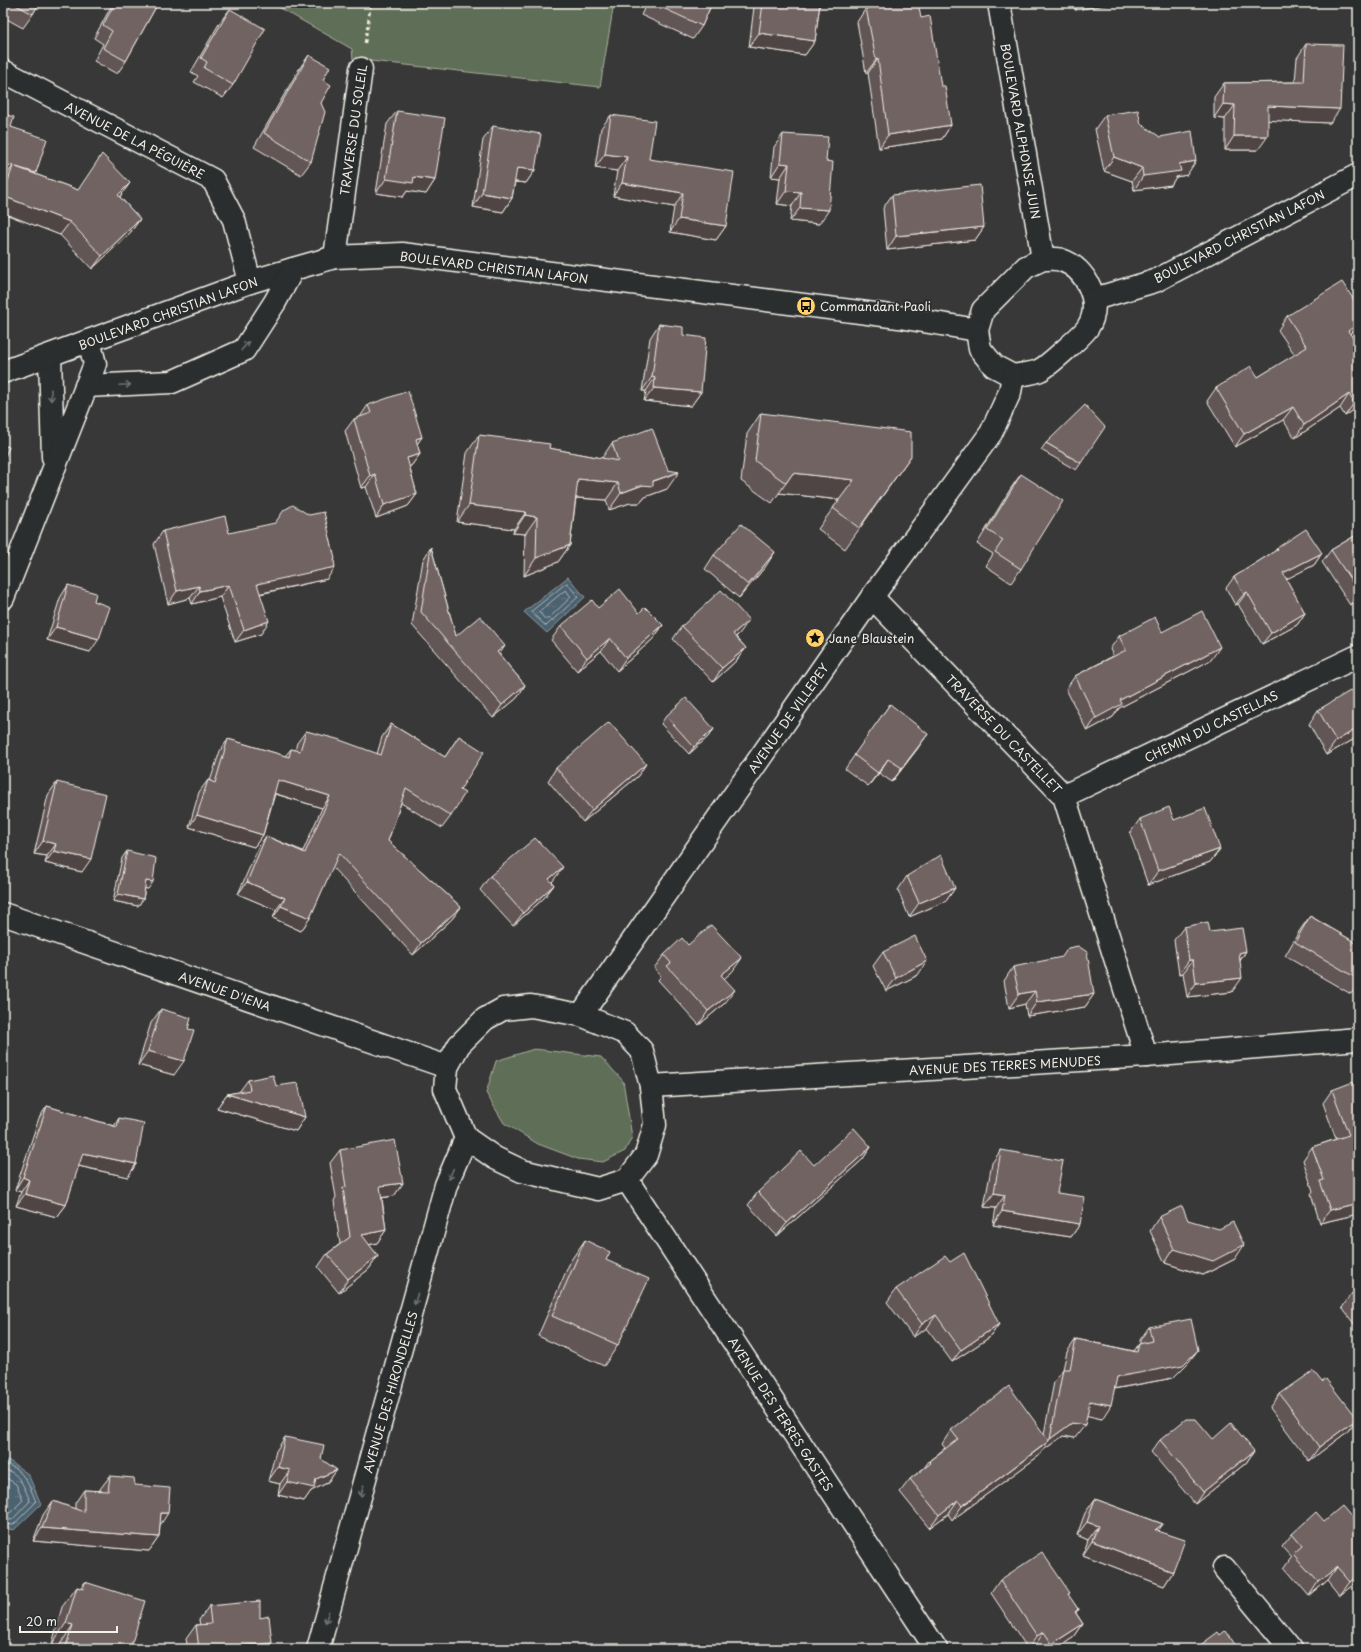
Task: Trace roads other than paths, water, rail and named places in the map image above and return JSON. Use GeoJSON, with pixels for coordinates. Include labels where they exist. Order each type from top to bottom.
{"type":"FeatureCollection","features":[{"type":"Feature","properties":{"kind":"street","name":"BOULEVARD ALPHONSE JUIN"},"geometry":{"type":"LineString","coordinates":[[999,3],[1043,259]]}},
{"type":"Feature","properties":{"kind":"street","name":"TRAVERSE DU SOLEIL"},"geometry":{"type":"LineString","coordinates":[[335,258],[361,69]]}},
{"type":"Feature","properties":{"kind":"street","name":"AVENUE DE LA PÉGUIÈRE"},"geometry":{"type":"LineString","coordinates":[[3,71],[213,180],[234,220],[250,282]]}},
{"type":"Feature","properties":{"kind":"street","name":"BOULEVARD CHRISTIAN LAFON"},"geometry":{"type":"LineString","coordinates":[[1094,299],[1155,281],[1358,174]]}},
{"type":"Feature","properties":{"kind":"street","name":"BOULEVARD CHRISTIAN LAFON"},"geometry":{"type":"LineString","coordinates":[[3,372],[250,282],[293,269],[335,258],[402,254],[887,316],[977,330]]}},
{"type":"Feature","properties":{"kind":"street"},"geometry":{"type":"LineString","coordinates":[[1043,259],[1060,259],[1076,268],[1086,281],[1094,299],[1095,313],[1088,328],[1040,370],[1013,376],[994,366],[980,349],[977,330],[983,310],[1026,267],[1043,259]]}},
{"type":"Feature","properties":{"kind":"street"},"geometry":{"type":"LineString","coordinates":[[86,386],[172,382],[244,350],[275,302],[293,269]]}},
{"type":"Feature","properties":{"kind":"street"},"geometry":{"type":"LineString","coordinates":[[3,598],[53,467],[95,364],[89,341]]}},
{"type":"Feature","properties":{"kind":"street"},"geometry":{"type":"LineString","coordinates":[[50,356],[53,467]]}},
{"type":"Feature","properties":{"kind":"street","name":"AVENUE DE VILLEPEY"},"geometry":{"type":"LineString","coordinates":[[581,1015],[872,597],[991,433],[1010,392],[1013,376]]}},
{"type":"Feature","properties":{"kind":"street","name":"TRAVERSE DU CASTELLET"},"geometry":{"type":"LineString","coordinates":[[872,597],[1064,796],[1146,1056]]}},
{"type":"Feature","properties":{"kind":"street","name":"CHEMIN DU CASTELLAS"},"geometry":{"type":"LineString","coordinates":[[1064,796],[1358,656]]}},
{"type":"Feature","properties":{"kind":"street","name":"AVENUE D'IENA"},"geometry":{"type":"LineString","coordinates":[[3,914],[447,1068]]}},
{"type":"Feature","properties":{"kind":"street"},"geometry":{"type":"LineString","coordinates":[[531,1006],[581,1015],[625,1033],[642,1051],[651,1086],[655,1125],[646,1156],[627,1180],[598,1189],[535,1175],[522,1171],[495,1158],[466,1138],[445,1089],[447,1068],[459,1045],[485,1019],[503,1009],[531,1006]]}},
{"type":"Feature","properties":{"kind":"street","name":"AVENUE DES TERRES MENUDES"},"geometry":{"type":"LineString","coordinates":[[651,1086],[1146,1056],[1358,1039]]}},
{"type":"Feature","properties":{"kind":"street","name":"AVENUE DES HIRONDELLES"},"geometry":{"type":"LineString","coordinates":[[318,1649],[446,1185],[466,1138]]}},
{"type":"Feature","properties":{"kind":"street","name":"AVENUE DES TERRES GASTES"},"geometry":{"type":"LineString","coordinates":[[627,1180],[936,1649]]}},
{"type":"Feature","properties":{"kind":"street"},"geometry":{"type":"LineString","coordinates":[[1224,1568],[1291,1649]]}},
{"type":"Feature","properties":{"kind":"water"},"geometry":{"type":"Polygon","coordinates":[[[568,577],[585,597],[547,633],[524,612],[568,577]]]}},
{"type":"Feature","properties":{"kind":"water"},"geometry":{"type":"Polygon","coordinates":[[[8,1460],[28,1474],[41,1504],[14,1530],[3,1528],[3,1462],[8,1460]]]}},
{"type":"Feature","properties":{"kind":"place","name":"Commandant Paoli"},"geometry":{"type":"Point","coordinates":[806,306]}},
{"type":"Feature","properties":{"kind":"place","name":"Jane Blaustein"},"geometry":{"type":"Point","coordinates":[815,638]}}]}
